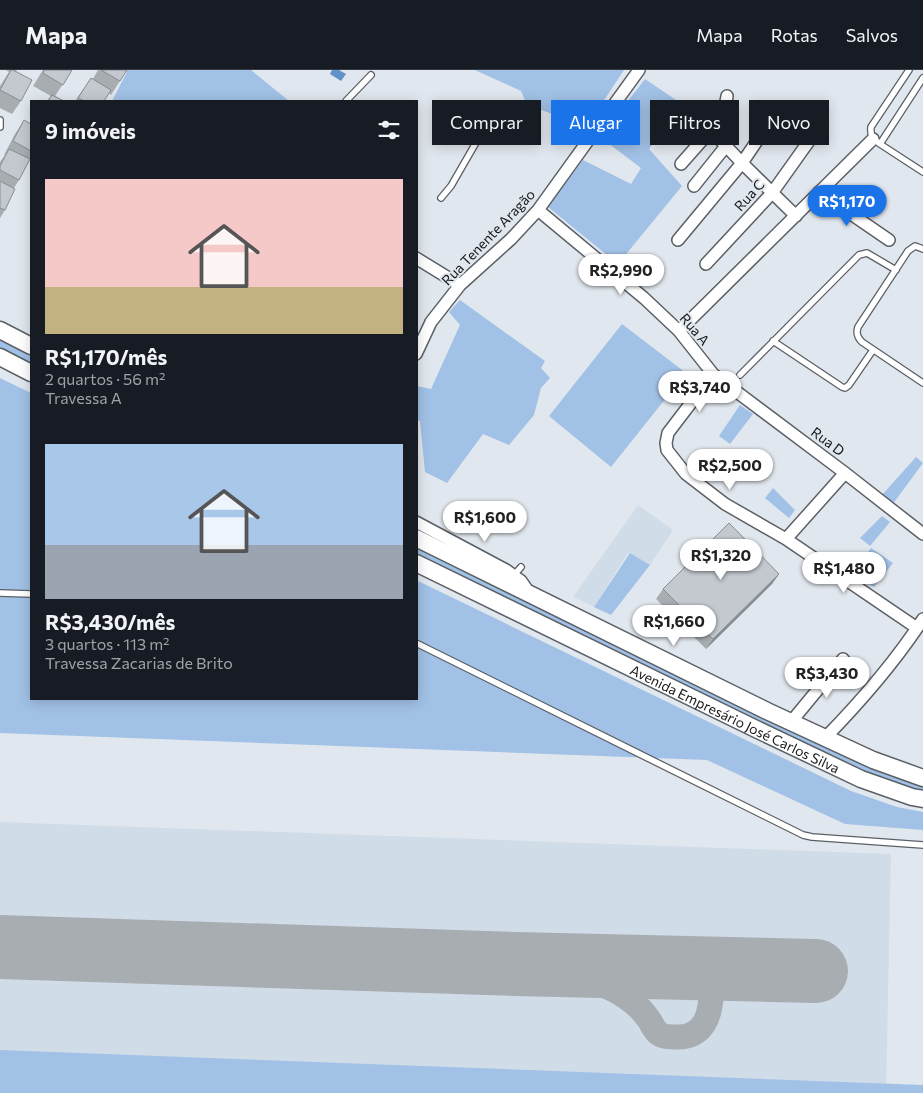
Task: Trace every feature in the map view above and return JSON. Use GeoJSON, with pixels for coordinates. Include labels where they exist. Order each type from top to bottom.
{"type":"FeatureCollection","features":[{"type":"Feature","properties":{"kind":"main road"},"geometry":{"type":"LineString","coordinates":[[0,330],[30,345]]}},
{"type":"Feature","properties":{"kind":"main road"},"geometry":{"type":"LineString","coordinates":[[0,357],[30,372]]}},
{"type":"Feature","properties":{"kind":"main road","name":"Avenida Empresário José Carlos Silva"},"geometry":{"type":"LineString","coordinates":[[418,539],[791,722],[873,760],[923,778]]}},
{"type":"Feature","properties":{"kind":"main road","name":"Avenida Empresário José Carlos Silva"},"geometry":{"type":"LineString","coordinates":[[418,564],[861,779],[923,799]]}},
{"type":"Feature","properties":{"kind":"street","name":"Rua Tenente Aragão"},"geometry":{"type":"LineString","coordinates":[[418,350],[431,322],[460,285],[511,239],[538,210],[639,70]]}},
{"type":"Feature","properties":{"kind":"street"},"geometry":{"type":"LineString","coordinates":[[679,331],[819,192],[877,141]]}},
{"type":"Feature","properties":{"kind":"street"},"geometry":{"type":"LineString","coordinates":[[681,164],[698,145]]}},
{"type":"Feature","properties":{"kind":"street"},"geometry":{"type":"LineString","coordinates":[[678,240],[742,163],[754,145]]}},
{"type":"Feature","properties":{"kind":"street","name":"Rua C"},"geometry":{"type":"LineString","coordinates":[[706,264],[772,193],[806,145]]}},
{"type":"Feature","properties":{"kind":"street"},"geometry":{"type":"LineString","coordinates":[[694,186],[726,146],[796,216]]}},
{"type":"Feature","properties":{"kind":"street"},"geometry":{"type":"LineString","coordinates":[[819,192],[889,240]]}},
{"type":"Feature","properties":{"kind":"street","name":"Rua A"},"geometry":{"type":"LineString","coordinates":[[538,210],[644,298],[679,331],[713,374]]}},
{"type":"Feature","properties":{"kind":"street"},"geometry":{"type":"LineString","coordinates":[[418,259],[460,285]]}},
{"type":"Feature","properties":{"kind":"street"},"geometry":{"type":"LineString","coordinates":[[713,374],[668,433],[667,450],[672,458],[686,474],[725,504],[786,538],[920,623],[856,705],[825,738]]}},
{"type":"Feature","properties":{"kind":"street","name":"Rua D"},"geometry":{"type":"LineString","coordinates":[[713,374],[923,534]]}},
{"type":"Feature","properties":{"kind":"street"},"geometry":{"type":"LineString","coordinates":[[786,538],[845,473]]}},
{"type":"Feature","properties":{"kind":"street"},"geometry":{"type":"LineString","coordinates":[[418,523],[517,571],[529,593]]}},
{"type":"Feature","properties":{"kind":"street"},"geometry":{"type":"LineString","coordinates":[[791,722],[842,659]]}},
{"type":"Feature","properties":{"kind":"lane"},"geometry":{"type":"LineString","coordinates":[[909,70],[871,127],[870,133],[877,141],[923,172]]}},
{"type":"Feature","properties":{"kind":"lane"},"geometry":{"type":"LineString","coordinates":[[347,100],[371,75]]}},
{"type":"Feature","properties":{"kind":"lane"},"geometry":{"type":"LineString","coordinates":[[877,141],[923,78]]}},
{"type":"Feature","properties":{"kind":"lane"},"geometry":{"type":"LineString","coordinates":[[0,120],[0,127]]}},
{"type":"Feature","properties":{"kind":"lane"},"geometry":{"type":"LineString","coordinates":[[440,198],[455,179],[475,145]]}},
{"type":"Feature","properties":{"kind":"lane"},"geometry":{"type":"LineString","coordinates":[[923,249],[915,246],[911,248],[856,332],[858,338],[873,350],[923,383]]}},
{"type":"Feature","properties":{"kind":"lane"},"geometry":{"type":"LineString","coordinates":[[740,375],[859,255],[867,253],[896,270]]}},
{"type":"Feature","properties":{"kind":"lane"},"geometry":{"type":"LineString","coordinates":[[773,341],[845,388],[873,350]]}},
{"type":"Feature","properties":{"kind":"lane"},"geometry":{"type":"LineString","coordinates":[[0,593],[30,594]]}},
{"type":"Feature","properties":{"kind":"lane"},"geometry":{"type":"LineString","coordinates":[[418,644],[803,836],[923,844]]}},
{"type":"Feature","properties":{"kind":"shaded area"},"geometry":{"type":"Polygon","coordinates":[[[124,70],[251,70],[288,100],[113,100],[127,72],[124,70]]]}},
{"type":"Feature","properties":{"kind":"shaded area"},"geometry":{"type":"Polygon","coordinates":[[[332,70],[339,70],[346,74],[341,81],[330,74],[332,70]]]}},
{"type":"Feature","properties":{"kind":"shaded area"},"geometry":{"type":"Polygon","coordinates":[[[475,70],[624,70],[604,100],[551,100],[551,113],[541,110],[541,100],[525,100],[521,91],[475,70]]]}},
{"type":"Feature","properties":{"kind":"shaded area"},"geometry":{"type":"Polygon","coordinates":[[[645,79],[676,100],[650,100],[650,145],[652,145],[649,149],[682,186],[618,264],[548,207],[583,160],[631,184],[641,168],[611,145],[640,145],[640,100],[629,100],[645,79]]]}},
{"type":"Feature","properties":{"kind":"shaded area"},"geometry":{"type":"Polygon","coordinates":[[[460,300],[545,361],[541,368],[550,378],[541,388],[534,415],[509,445],[483,434],[447,483],[425,472],[420,421],[418,420],[418,386],[431,389],[460,325],[449,312],[460,300]]]}},
{"type":"Feature","properties":{"kind":"shaded area"},"geometry":{"type":"Polygon","coordinates":[[[622,324],[686,373],[611,467],[549,416],[622,324]]]}},
{"type":"Feature","properties":{"kind":"shaded area"},"geometry":{"type":"Polygon","coordinates":[[[0,338],[30,353],[30,365],[0,350],[0,338]]]}},
{"type":"Feature","properties":{"kind":"shaded area"},"geometry":{"type":"Polygon","coordinates":[[[0,378],[30,393],[30,700],[418,700],[418,581],[851,791],[897,807],[923,812],[923,830],[845,824],[707,760],[0,733],[0,378]]]}},
{"type":"Feature","properties":{"kind":"shaded area"},"geometry":{"type":"Polygon","coordinates":[[[740,405],[753,414],[730,444],[719,436],[740,405]]]}},
{"type":"Feature","properties":{"kind":"shaded area"},"geometry":{"type":"Polygon","coordinates":[[[916,457],[923,463],[892,505],[882,495],[916,457]]]}},
{"type":"Feature","properties":{"kind":"shaded area"},"geometry":{"type":"Polygon","coordinates":[[[773,488],[795,510],[789,518],[765,498],[773,488]]]}},
{"type":"Feature","properties":{"kind":"shaded area"},"geometry":{"type":"Polygon","coordinates":[[[638,505],[673,530],[650,565],[628,553],[594,607],[573,597],[638,505]]]}},
{"type":"Feature","properties":{"kind":"shaded area"},"geometry":{"type":"Polygon","coordinates":[[[882,516],[890,522],[870,546],[860,538],[882,516]]]}},
{"type":"Feature","properties":{"kind":"shaded area"},"geometry":{"type":"Polygon","coordinates":[[[418,546],[903,780],[923,783],[923,793],[911,792],[811,750],[418,558],[418,546]]]}},
{"type":"Feature","properties":{"kind":"shaded area"},"geometry":{"type":"Polygon","coordinates":[[[871,548],[893,563],[874,587],[853,573],[871,548]]]}},
{"type":"Feature","properties":{"kind":"shaded area"},"geometry":{"type":"Polygon","coordinates":[[[630,553],[650,565],[611,615],[594,607],[630,553]]]}},
{"type":"Feature","properties":{"kind":"shaded area"},"geometry":{"type":"Polygon","coordinates":[[[0,822],[891,854],[886,1093],[0,1093],[0,822]]]}},
{"type":"Feature","properties":{"kind":"shaded area"},"geometry":{"type":"Polygon","coordinates":[[[0,1050],[923,1085],[923,1093],[0,1093],[0,1050]]]}},
{"type":"Feature","properties":{"kind":"building"},"geometry":{"type":"Polygon","coordinates":[[[11,70],[32,80],[21,101],[0,90],[11,70]]]}},
{"type":"Feature","properties":{"kind":"building"},"geometry":{"type":"Polygon","coordinates":[[[44,70],[72,70],[63,85],[43,73],[44,70]]]}},
{"type":"Feature","properties":{"kind":"building"},"geometry":{"type":"Polygon","coordinates":[[[101,70],[127,70],[120,81],[101,70]]]}},
{"type":"Feature","properties":{"kind":"building"},"geometry":{"type":"Polygon","coordinates":[[[91,78],[111,90],[105,100],[82,100],[78,98],[91,78]]]}},
{"type":"Feature","properties":{"kind":"building"},"geometry":{"type":"Polygon","coordinates":[[[52,95],[62,100],[49,100],[52,95]]]}},
{"type":"Feature","properties":{"kind":"building"},"geometry":{"type":"Polygon","coordinates":[[[24,120],[30,123],[30,150],[13,141],[24,120]]]}},
{"type":"Feature","properties":{"kind":"building"},"geometry":{"type":"Polygon","coordinates":[[[9,149],[30,159],[19,180],[0,170],[0,166],[9,149]]]}},
{"type":"Feature","properties":{"kind":"building"},"geometry":{"type":"Polygon","coordinates":[[[0,181],[15,189],[5,210],[0,208],[0,181]]]}},
{"type":"Feature","properties":{"kind":"building"},"geometry":{"type":"Polygon","coordinates":[[[729,523],[779,574],[713,639],[663,589],[729,523]]]}},
{"type":"Feature","properties":{"kind":"taxiway"},"geometry":{"type":"LineString","coordinates":[[515,964],[550,969],[597,982],[608,987],[639,1007],[658,1033],[674,1037],[693,1034],[699,1030],[704,1024],[711,1002],[711,993],[696,977],[676,967]]}},
{"type":"Feature","properties":{"kind":"runway"},"geometry":{"type":"LineString","coordinates":[[0,947],[515,964],[816,971]]}}]}
